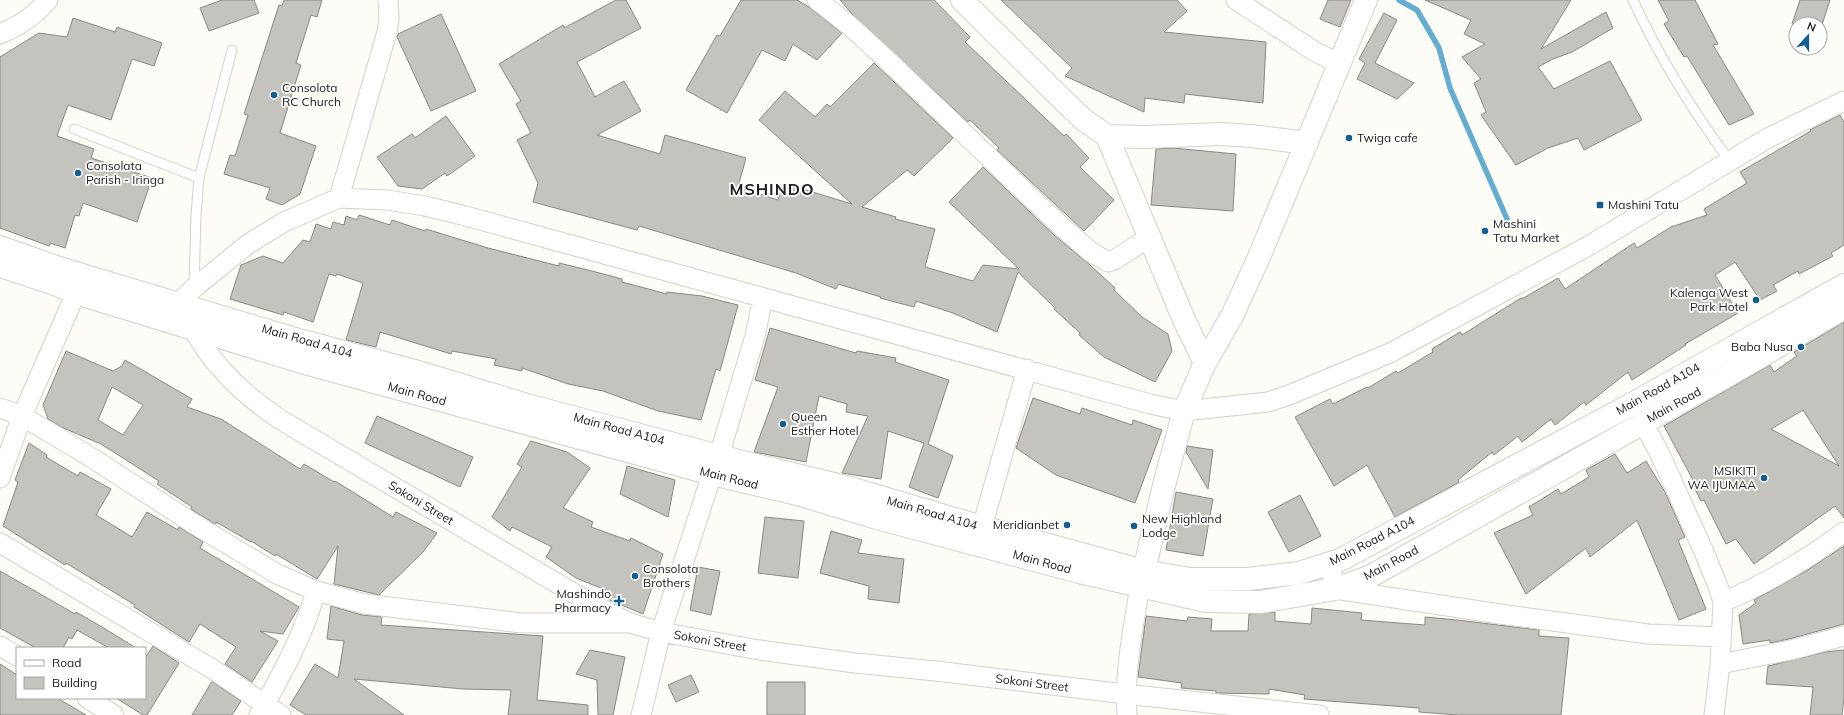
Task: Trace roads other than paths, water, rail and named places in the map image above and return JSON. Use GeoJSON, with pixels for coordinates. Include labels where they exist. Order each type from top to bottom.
{"type":"FeatureCollection","features":[{"type":"Feature","properties":{"kind":"main road"},"geometry":{"type":"LineString","coordinates":[[962,0],[1084,120],[1107,136],[1185,322],[1205,363]]}},
{"type":"Feature","properties":{"kind":"main road"},"geometry":{"type":"LineString","coordinates":[[1142,578],[1184,411],[1205,363],[1233,314],[1307,143],[1366,0]]}},
{"type":"Feature","properties":{"kind":"main road"},"geometry":{"type":"LineString","coordinates":[[1107,136],[1145,137],[1220,134],[1252,136],[1307,143]]}},
{"type":"Feature","properties":{"kind":"main road","name":"Main Road A104"},"geometry":{"type":"LineString","coordinates":[[0,247],[60,268],[187,296],[292,338],[413,382],[527,405],[715,466],[850,488],[1142,578],[1190,579],[1248,579],[1299,573],[1330,564],[1625,407],[1844,285]]}},
{"type":"Feature","properties":{"kind":"main road"},"geometry":{"type":"LineString","coordinates":[[0,266],[52,283],[76,293],[194,330]]}},
{"type":"Feature","properties":{"kind":"main road","name":"Main Road"},"geometry":{"type":"LineString","coordinates":[[715,466],[797,494],[885,520],[1042,562],[1142,578],[1206,601],[1260,602],[1335,589],[1371,576],[1844,308]]}},
{"type":"Feature","properties":{"kind":"main road","name":"Main Road"},"geometry":{"type":"LineString","coordinates":[[194,330],[308,364],[413,382]]}},
{"type":"Feature","properties":{"kind":"street"},"geometry":{"type":"LineString","coordinates":[[0,34],[16,27],[38,11],[48,0]]}},
{"type":"Feature","properties":{"kind":"street"},"geometry":{"type":"LineString","coordinates":[[339,198],[387,32],[389,18],[388,0]]}},
{"type":"Feature","properties":{"kind":"street"},"geometry":{"type":"LineString","coordinates":[[817,0],[850,26],[886,58],[1062,227],[1091,252],[1108,262],[1114,260],[1150,237]]}},
{"type":"Feature","properties":{"kind":"street"},"geometry":{"type":"LineString","coordinates":[[1236,0],[1314,51],[1339,64]]}},
{"type":"Feature","properties":{"kind":"street"},"geometry":{"type":"LineString","coordinates":[[187,296],[248,244],[284,222],[339,198],[387,200],[424,206],[1150,404],[1184,411],[1239,406],[1268,402],[1289,395],[1390,354],[1590,245],[1729,160],[1768,138],[1844,101]]}},
{"type":"Feature","properties":{"kind":"street"},"geometry":{"type":"LineString","coordinates":[[0,478],[22,416],[76,293]]}},
{"type":"Feature","properties":{"kind":"street"},"geometry":{"type":"LineString","coordinates":[[641,715],[661,632],[715,466],[755,336],[763,298]]}},
{"type":"Feature","properties":{"kind":"street","name":"Sokoni Street"},"geometry":{"type":"LineString","coordinates":[[194,330],[217,364],[240,388],[256,403],[281,420],[592,604],[630,623],[661,632],[759,650],[855,663],[1319,715]]}},
{"type":"Feature","properties":{"kind":"street"},"geometry":{"type":"LineString","coordinates":[[982,528],[1027,370]]}},
{"type":"Feature","properties":{"kind":"street"},"geometry":{"type":"LineString","coordinates":[[0,408],[22,416],[89,456],[190,522],[266,568],[316,591],[365,604],[513,622],[630,623]]}},
{"type":"Feature","properties":{"kind":"street"},"geometry":{"type":"LineString","coordinates":[[1643,423],[1659,452],[1701,545],[1723,602],[1720,664],[1714,715]]}},
{"type":"Feature","properties":{"kind":"street"},"geometry":{"type":"LineString","coordinates":[[1723,602],[1751,590],[1779,575],[1844,532]]}},
{"type":"Feature","properties":{"kind":"street"},"geometry":{"type":"LineString","coordinates":[[0,543],[214,670],[262,710],[281,715]]}},
{"type":"Feature","properties":{"kind":"street"},"geometry":{"type":"LineString","coordinates":[[1330,564],[1335,589],[1500,614],[1648,634],[1721,637]]}},
{"type":"Feature","properties":{"kind":"street"},"geometry":{"type":"LineString","coordinates":[[1127,715],[1125,694],[1131,642],[1142,578]]}},
{"type":"Feature","properties":{"kind":"street"},"geometry":{"type":"LineString","coordinates":[[262,710],[288,664],[302,635],[316,591]]}},
{"type":"Feature","properties":{"kind":"street"},"geometry":{"type":"LineString","coordinates":[[1720,664],[1791,650],[1844,636]]}},
{"type":"Feature","properties":{"kind":"street"},"geometry":{"type":"LineString","coordinates":[[0,646],[16,655]]}},
{"type":"Feature","properties":{"kind":"street"},"geometry":{"type":"LineString","coordinates":[[89,699],[114,715]]}},
{"type":"Feature","properties":{"kind":"lane"},"geometry":{"type":"LineString","coordinates":[[1633,0],[1645,26],[1676,81],[1704,127],[1729,160]]}},
{"type":"Feature","properties":{"kind":"lane"},"geometry":{"type":"LineString","coordinates":[[187,296],[199,178],[232,50]]}},
{"type":"Feature","properties":{"kind":"lane"},"geometry":{"type":"LineString","coordinates":[[74,129],[199,178]]}},
{"type":"Feature","properties":{"kind":"waterway"},"geometry":{"type":"LineString","coordinates":[[1399,0],[1417,10],[1439,48],[1450,88],[1507,219]]}},
{"type":"Feature","properties":{"kind":"place","name":"Consolota RC Church"},"geometry":{"type":"Point","coordinates":[274,95]}},
{"type":"Feature","properties":{"kind":"place","name":"Twiga cafe"},"geometry":{"type":"Point","coordinates":[1349,138]}},
{"type":"Feature","properties":{"kind":"place","name":"Consolata Parish - Iringa"},"geometry":{"type":"Point","coordinates":[78,173]}},
{"type":"Feature","properties":{"kind":"place","name":"Mashini Tatu"},"geometry":{"type":"Point","coordinates":[1600,205]}},
{"type":"Feature","properties":{"kind":"place","name":"Mashini Tatu Market"},"geometry":{"type":"Point","coordinates":[1485,231]}},
{"type":"Feature","properties":{"kind":"place","name":"Kalenga West Park Hotel"},"geometry":{"type":"Point","coordinates":[1756,300]}},
{"type":"Feature","properties":{"kind":"place","name":"Baba Nusa"},"geometry":{"type":"Point","coordinates":[1801,347]}},
{"type":"Feature","properties":{"kind":"place","name":"Queen Esther Hotel"},"geometry":{"type":"Point","coordinates":[783,424]}},
{"type":"Feature","properties":{"kind":"place","name":"MSIKITI WA IJUMAA"},"geometry":{"type":"Point","coordinates":[1764,478]}},
{"type":"Feature","properties":{"kind":"place","name":"Meridianbet"},"geometry":{"type":"Point","coordinates":[1067,525]}},
{"type":"Feature","properties":{"kind":"place","name":"New Highland Lodge"},"geometry":{"type":"Point","coordinates":[1134,526]}},
{"type":"Feature","properties":{"kind":"place","name":"Consolota Brothers"},"geometry":{"type":"Point","coordinates":[635,576]}},
{"type":"Feature","properties":{"kind":"place","name":"Mashindo Pharmacy"},"geometry":{"type":"Point","coordinates":[619,601]}},
{"type":"Feature","properties":{"kind":"district","name":"MSHINDO"},"geometry":{"type":"Point","coordinates":[772,189]}}]}
